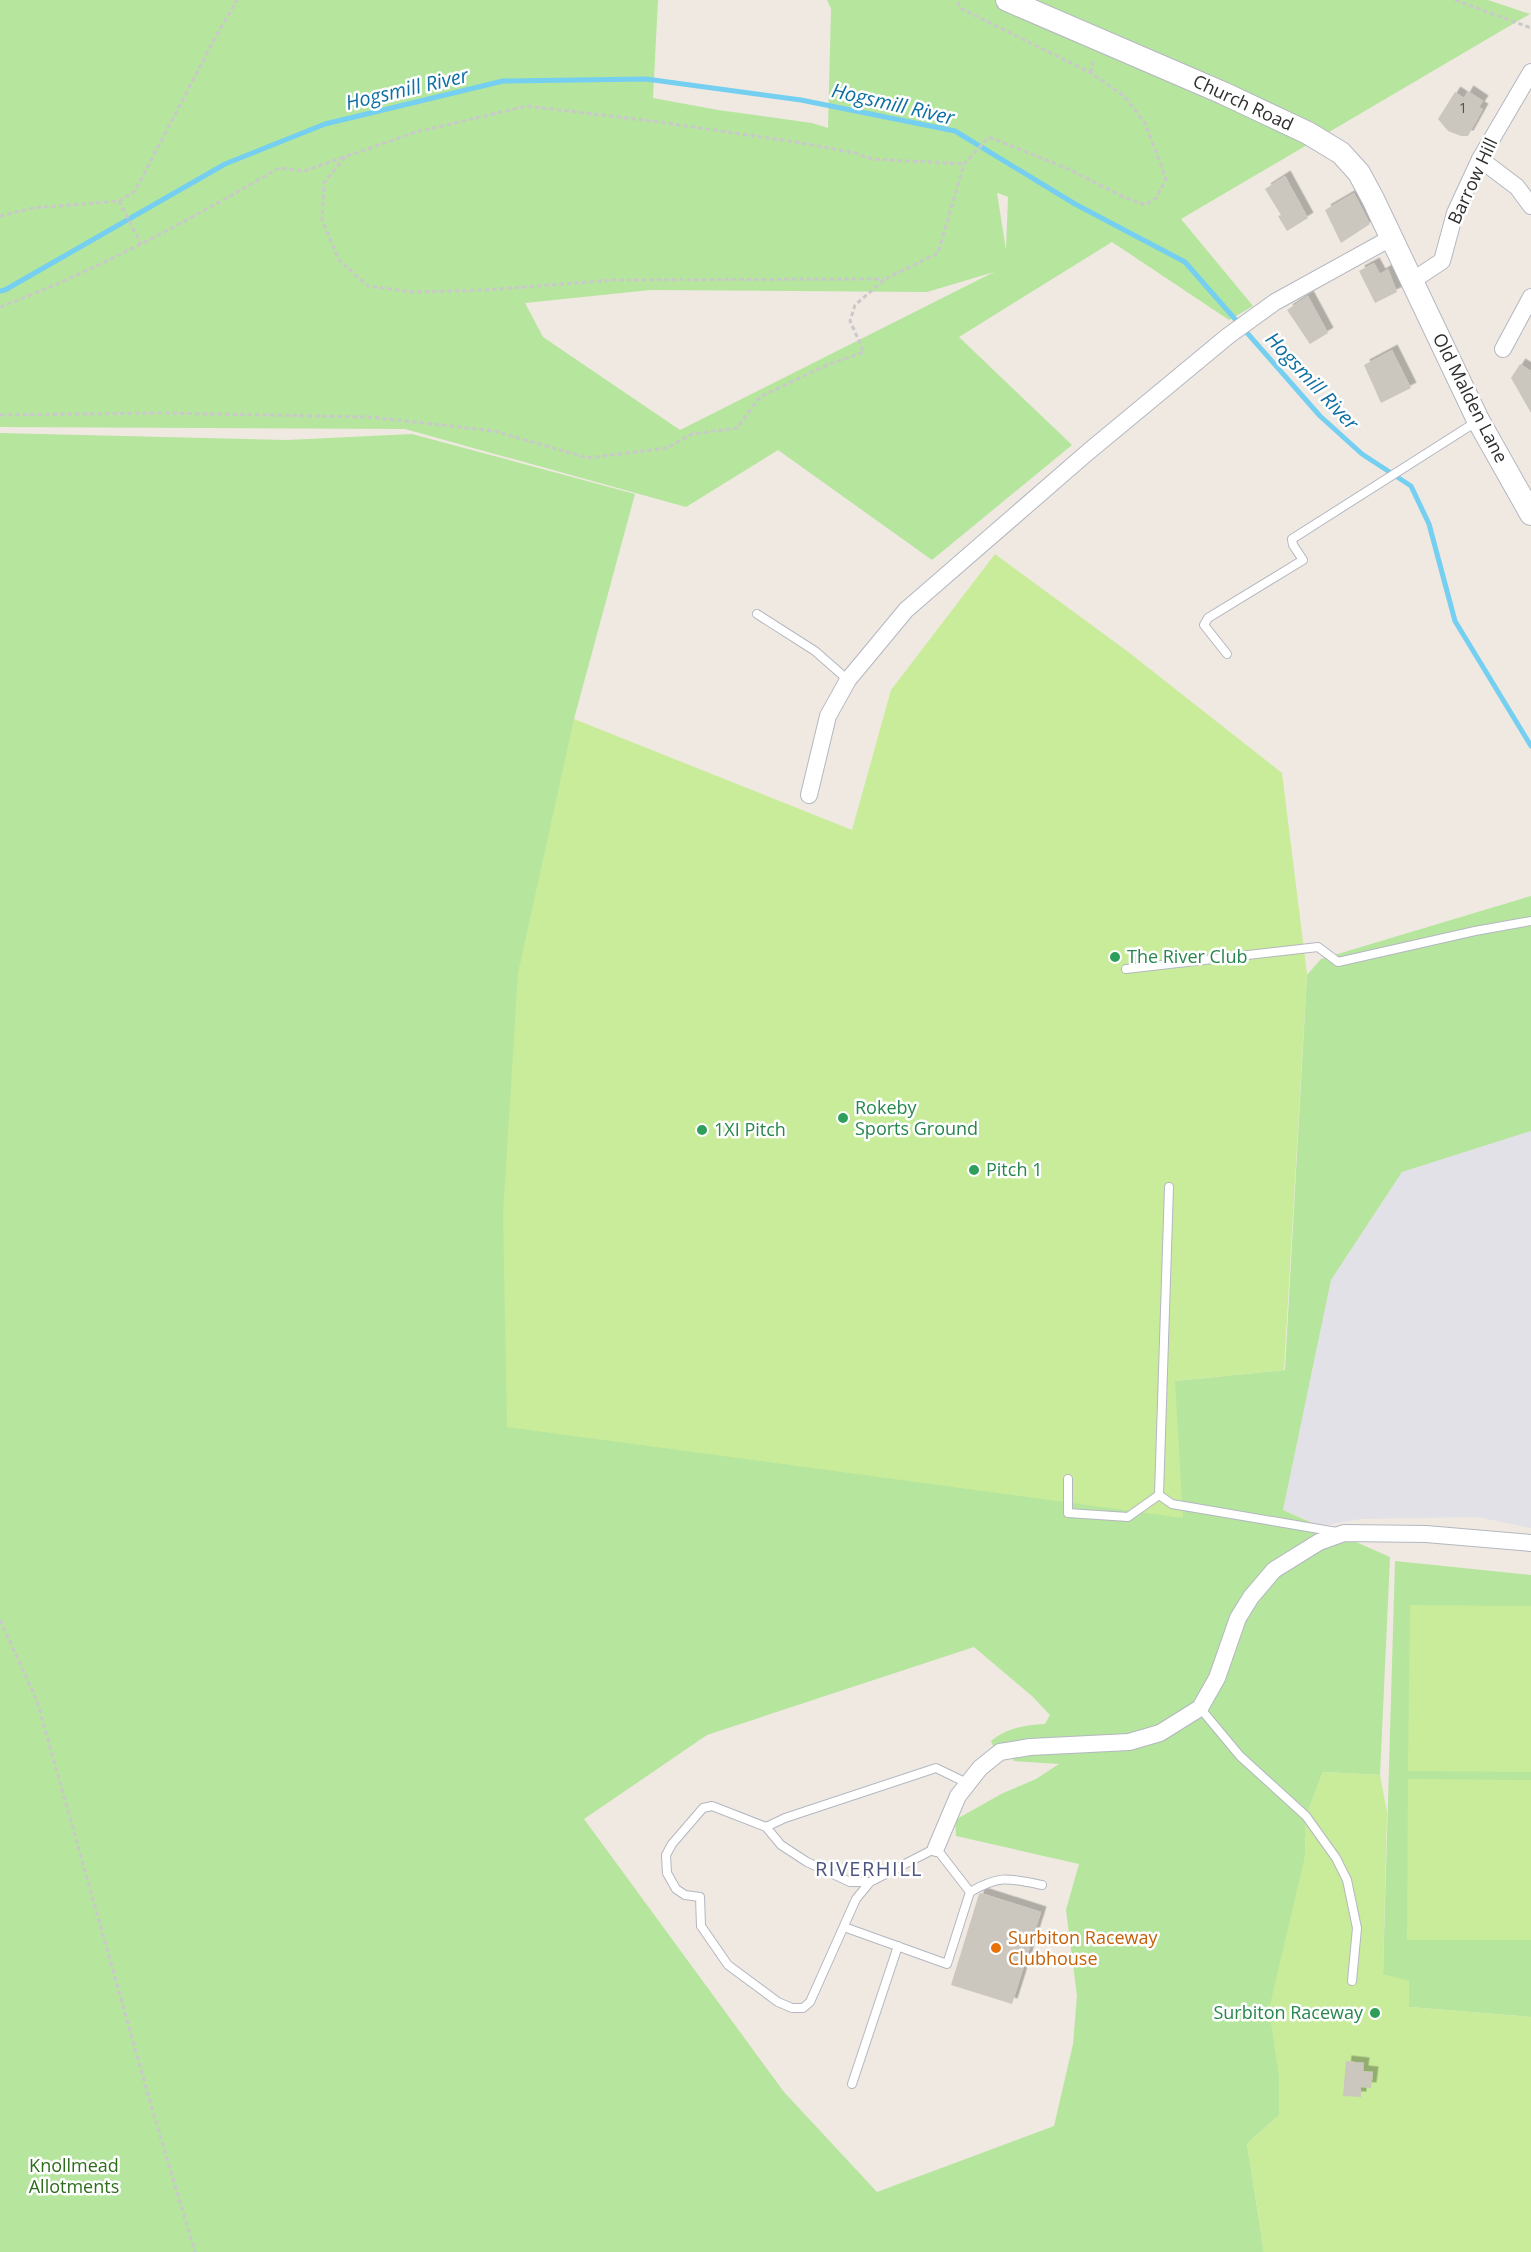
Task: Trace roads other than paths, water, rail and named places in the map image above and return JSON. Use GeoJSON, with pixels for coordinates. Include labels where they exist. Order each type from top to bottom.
{"type":"FeatureCollection","features":[{"type":"Feature","properties":{"kind":"main road","name":"Church Road"},"geometry":{"type":"LineString","coordinates":[[1006,0],[1223,93],[1308,133],[1341,153],[1359,173],[1412,281]]}},
{"type":"Feature","properties":{"kind":"main road","name":"Old Malden Lane"},"geometry":{"type":"LineString","coordinates":[[1412,281],[1478,420],[1531,514]]}},
{"type":"Feature","properties":{"kind":"street","name":"Barrow Hill"},"geometry":{"type":"LineString","coordinates":[[1412,281],[1442,261],[1455,213],[1480,159],[1531,72]]}},
{"type":"Feature","properties":{"kind":"street"},"geometry":{"type":"LineString","coordinates":[[1480,159],[1517,187],[1531,206]]}},
{"type":"Feature","properties":{"kind":"street"},"geometry":{"type":"LineString","coordinates":[[809,795],[828,716],[848,680],[906,610],[1088,452],[1228,336],[1275,302],[1392,238]]}},
{"type":"Feature","properties":{"kind":"street"},"geometry":{"type":"LineString","coordinates":[[1503,349],[1531,297]]}},
{"type":"Feature","properties":{"kind":"street"},"geometry":{"type":"LineString","coordinates":[[936,1848],[958,1796],[980,1768],[1000,1752],[1030,1747],[1129,1742],[1160,1733],[1200,1708],[1217,1678],[1238,1618],[1274,1570],[1319,1542],[1344,1533],[1426,1534],[1531,1543]]}},
{"type":"Feature","properties":{"kind":"lane"},"geometry":{"type":"LineString","coordinates":[[1227,654],[1204,625],[1208,618],[1303,560],[1293,545],[1292,539],[1478,420]]}},
{"type":"Feature","properties":{"kind":"lane"},"geometry":{"type":"LineString","coordinates":[[757,614],[815,651],[848,680]]}},
{"type":"Feature","properties":{"kind":"lane"},"geometry":{"type":"LineString","coordinates":[[1126,969],[1318,947],[1338,962],[1475,931],[1531,921]]}},
{"type":"Feature","properties":{"kind":"lane"},"geometry":{"type":"LineString","coordinates":[[1159,1495],[1169,1187]]}},
{"type":"Feature","properties":{"kind":"lane"},"geometry":{"type":"LineString","coordinates":[[1068,1479],[1068,1514],[1128,1516],[1159,1495]]}},
{"type":"Feature","properties":{"kind":"lane"},"geometry":{"type":"LineString","coordinates":[[1159,1495],[1172,1504],[1344,1533]]}},
{"type":"Feature","properties":{"kind":"lane"},"geometry":{"type":"LineString","coordinates":[[1200,1708],[1240,1756],[1306,1816],[1336,1858],[1347,1880],[1356,1928],[1352,1981]]}},
{"type":"Feature","properties":{"kind":"lane"},"geometry":{"type":"LineString","coordinates":[[766,1827],[785,1818],[936,1768],[967,1784]]}},
{"type":"Feature","properties":{"kind":"lane"},"geometry":{"type":"LineString","coordinates":[[870,1882],[850,1882],[807,1862],[782,1845],[766,1827],[712,1806],[703,1808],[672,1844],[666,1855],[667,1873],[676,1889],[685,1896],[700,1897],[701,1926],[728,1965],[778,2002],[792,2008],[803,2008],[810,2002],[856,1899],[870,1882],[936,1848],[970,1892]]}},
{"type":"Feature","properties":{"kind":"lane"},"geometry":{"type":"LineString","coordinates":[[844,1927],[947,1964],[970,1892],[989,1881],[1006,1878],[1042,1885]]}},
{"type":"Feature","properties":{"kind":"lane"},"geometry":{"type":"LineString","coordinates":[[852,2084],[898,1946]]}},
{"type":"Feature","properties":{"kind":"waterway","name":"Hogsmill River"},"geometry":{"type":"LineString","coordinates":[[0,291],[225,164],[325,124],[503,81],[646,79],[801,100],[955,131],[1075,204],[1185,262],[1320,416],[1362,454],[1411,486],[1429,524],[1455,621],[1531,746]]}},
{"type":"Feature","properties":{"kind":"place","name":"The River Club"},"geometry":{"type":"Point","coordinates":[1115,957]}},
{"type":"Feature","properties":{"kind":"place","name":"Rokeby Sports Ground"},"geometry":{"type":"Point","coordinates":[843,1118]}},
{"type":"Feature","properties":{"kind":"place","name":"1XI Pitch"},"geometry":{"type":"Point","coordinates":[702,1130]}},
{"type":"Feature","properties":{"kind":"place","name":"Pitch 1"},"geometry":{"type":"Point","coordinates":[974,1170]}},
{"type":"Feature","properties":{"kind":"place","name":"Surbiton Raceway Clubhouse"},"geometry":{"type":"Point","coordinates":[996,1948]}},
{"type":"Feature","properties":{"kind":"place","name":"Surbiton Raceway"},"geometry":{"type":"Point","coordinates":[1375,2013]}},
{"type":"Feature","properties":{"kind":"district","name":"RIVERHILL"},"geometry":{"type":"Point","coordinates":[869,1869]}},
{"type":"Feature","properties":{"kind":"park label","name":"Knollmead Allotments"},"geometry":{"type":"Point","coordinates":[74,2176]}}]}
